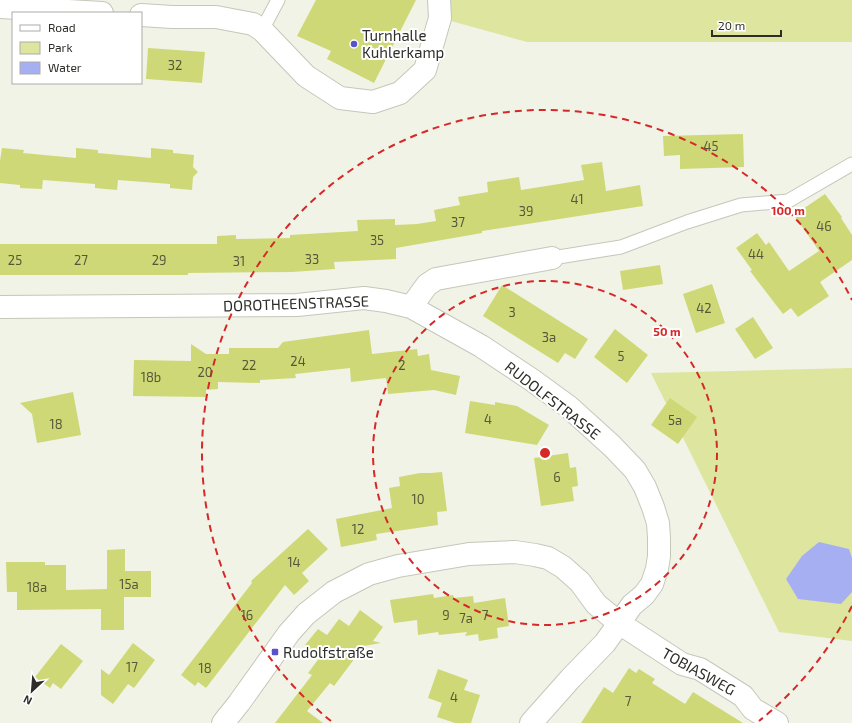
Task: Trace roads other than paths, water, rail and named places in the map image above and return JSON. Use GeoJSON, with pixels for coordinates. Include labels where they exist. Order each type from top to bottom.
{"type":"FeatureCollection","features":[{"type":"Feature","properties":{"kind":"street"},"geometry":{"type":"LineString","coordinates":[[142,15],[216,17],[253,24],[262,30],[306,76],[340,98],[373,102],[400,92],[425,70],[440,18],[439,0]]}},
{"type":"Feature","properties":{"kind":"street"},"geometry":{"type":"LineString","coordinates":[[0,7],[85,12]]}},
{"type":"Feature","properties":{"kind":"street"},"geometry":{"type":"LineString","coordinates":[[411,307],[427,285],[436,279],[552,258]]}},
{"type":"Feature","properties":{"kind":"street","name":"DOROTHEENSTRASSE"},"geometry":{"type":"LineString","coordinates":[[0,307],[290,305],[364,298],[411,307]]}},
{"type":"Feature","properties":{"kind":"street","name":"RUDOLFSTRASSE"},"geometry":{"type":"LineString","coordinates":[[411,307],[481,346],[569,407],[612,446],[635,470],[645,487],[658,522],[660,538],[659,556],[657,569],[652,584],[644,595],[632,605],[605,643],[531,723]]}},
{"type":"Feature","properties":{"kind":"street"},"geometry":{"type":"LineString","coordinates":[[223,723],[290,633],[306,614],[334,592],[351,583],[369,574],[398,566],[469,554],[493,552],[515,552],[548,558],[580,582],[596,604],[619,623]]}},
{"type":"Feature","properties":{"kind":"street","name":"TOBIASWEG"},"geometry":{"type":"LineString","coordinates":[[619,623],[682,664],[706,672],[742,696],[753,709],[777,723]]}},
{"type":"Feature","properties":{"kind":"lane"},"geometry":{"type":"LineString","coordinates":[[262,30],[278,0]]}},
{"type":"Feature","properties":{"kind":"lane"},"geometry":{"type":"LineString","coordinates":[[552,258],[621,246],[687,222],[741,205],[788,201],[852,164]]}},
{"type":"Feature","properties":{"kind":"water"},"geometry":{"type":"Polygon","coordinates":[[[819,542],[849,549],[852,558],[852,592],[841,604],[798,599],[786,579],[802,556],[819,542]]]}},
{"type":"Feature","properties":{"kind":"place","name":"Turnhalle Kuhlerkamp"},"geometry":{"type":"Point","coordinates":[354,44]}},
{"type":"Feature","properties":{"kind":"place","name":"Rudolfstraße"},"geometry":{"type":"Point","coordinates":[275,652]}}]}
